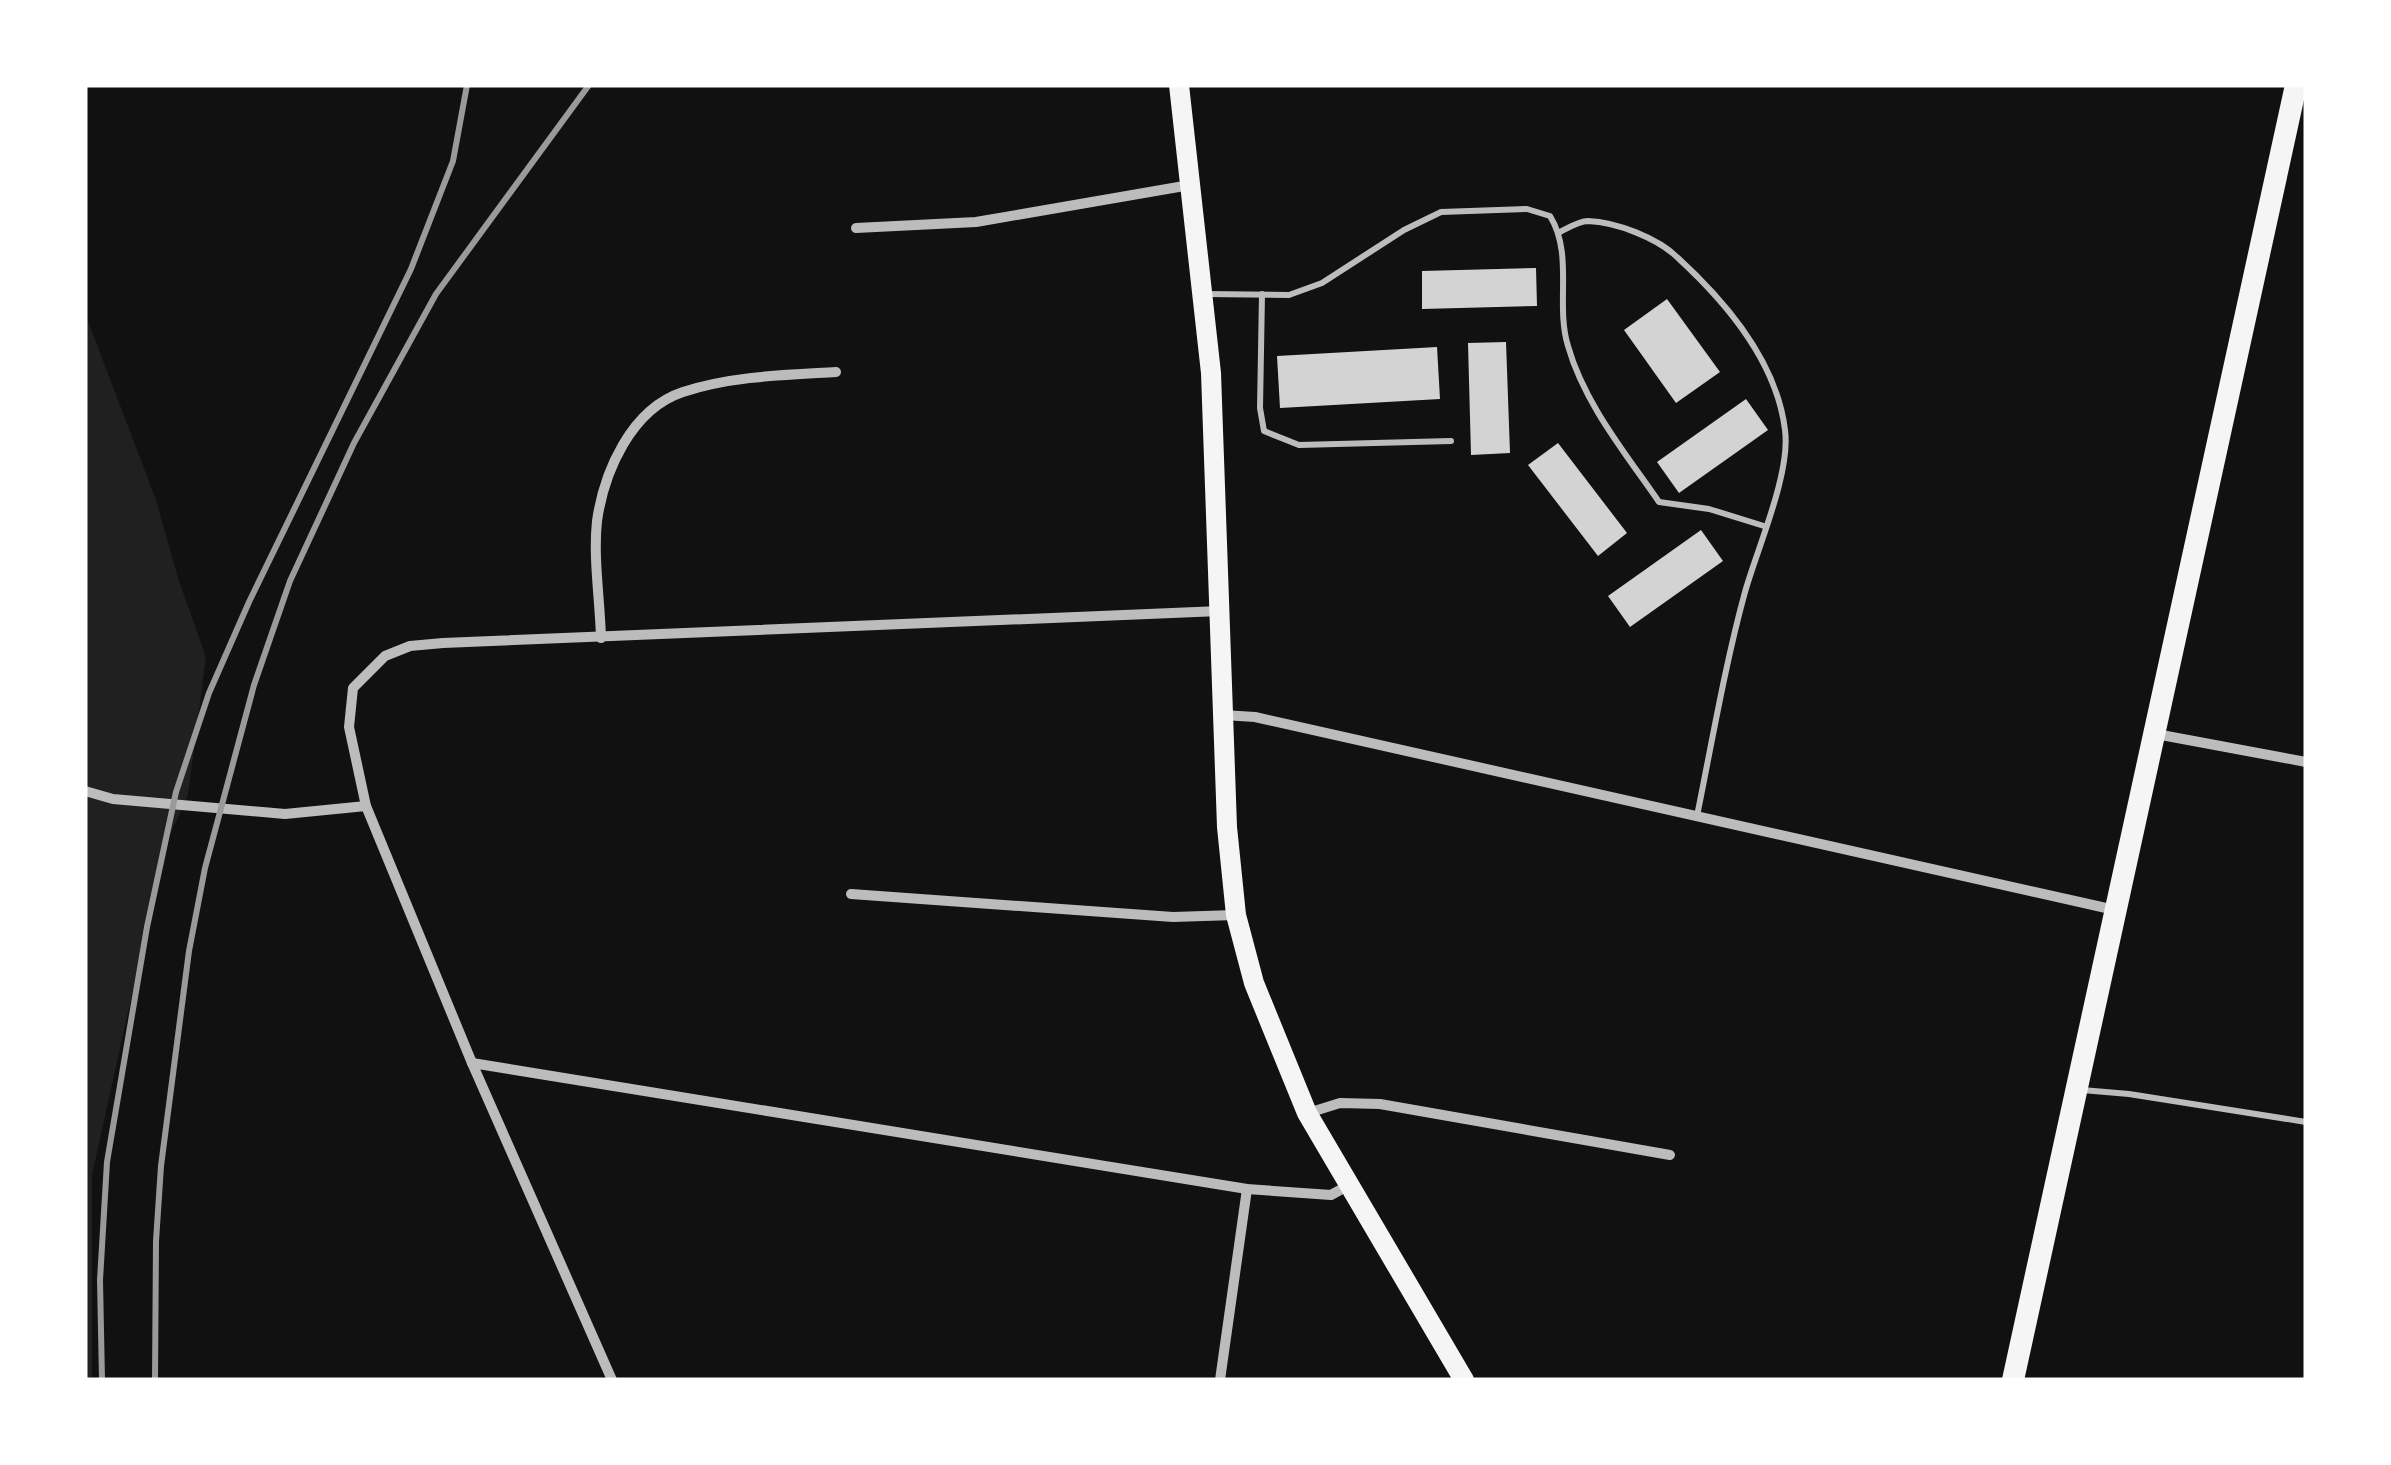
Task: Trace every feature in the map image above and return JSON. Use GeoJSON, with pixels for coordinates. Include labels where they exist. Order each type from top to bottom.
{"type":"FeatureCollection","features":[{"type":"Feature","properties":{"kind":"main road"},"geometry":{"type":"LineString","coordinates":[[1180,85],[1210,373],[1227,827],[1236,915],[1254,983],[1307,1113],[1464,1380]]}},
{"type":"Feature","properties":{"kind":"main road"},"geometry":{"type":"LineString","coordinates":[[2014,1380],[2296,85]]}},
{"type":"Feature","properties":{"kind":"street"},"geometry":{"type":"LineString","coordinates":[[856,228],[976,222],[1192,185]]}},
{"type":"Feature","properties":{"kind":"street"},"geometry":{"type":"LineString","coordinates":[[602,638],[597,523],[610,464],[643,418],[680,392],[760,376],[836,372]]}},
{"type":"Feature","properties":{"kind":"street"},"geometry":{"type":"LineString","coordinates":[[612,1380],[472,1063],[366,806],[349,727],[353,688],[384,656],[410,646],[443,642],[1220,611]]}},
{"type":"Feature","properties":{"kind":"street"},"geometry":{"type":"LineString","coordinates":[[1222,714],[1255,717],[2118,911]]}},
{"type":"Feature","properties":{"kind":"street"},"geometry":{"type":"LineString","coordinates":[[2155,734],[2306,762]]}},
{"type":"Feature","properties":{"kind":"street"},"geometry":{"type":"LineString","coordinates":[[85,791],[113,800],[284,814],[366,806]]}},
{"type":"Feature","properties":{"kind":"street"},"geometry":{"type":"LineString","coordinates":[[850,894],[1172,917],[1236,915]]}},
{"type":"Feature","properties":{"kind":"street"},"geometry":{"type":"LineString","coordinates":[[472,1063],[1247,1189],[1331,1195],[1351,1184]]}},
{"type":"Feature","properties":{"kind":"street"},"geometry":{"type":"LineString","coordinates":[[1307,1113],[1340,1103],[1380,1104],[1670,1155]]}},
{"type":"Feature","properties":{"kind":"street"},"geometry":{"type":"LineString","coordinates":[[1220,1380],[1247,1189]]}},
{"type":"Feature","properties":{"kind":"lane"},"geometry":{"type":"LineString","coordinates":[[1203,294],[1289,295],[1322,283],[1404,230],[1441,212],[1527,208],[1550,216],[1560,232],[1567,344],[1590,397],[1659,502],[1709,508],[1764,526]]}},
{"type":"Feature","properties":{"kind":"lane"},"geometry":{"type":"LineString","coordinates":[[1560,232],[1584,220],[1625,229],[1672,252],[1696,274],[1757,351],[1775,392],[1786,432],[1780,480],[1744,596],[1696,816]]}},
{"type":"Feature","properties":{"kind":"lane"},"geometry":{"type":"LineString","coordinates":[[1262,294],[1260,408],[1264,431],[1299,445],[1451,441]]}},
{"type":"Feature","properties":{"kind":"lane"},"geometry":{"type":"LineString","coordinates":[[2076,1090],[2128,1094],[2306,1122]]}},
{"type":"Feature","properties":{"kind":"shaded area"},"geometry":{"type":"Polygon","coordinates":[[[85,313],[156,500],[206,657],[188,795],[169,837],[155,890],[92,1175],[92,1380],[85,1380],[85,313]]]}},
{"type":"Feature","properties":{"kind":"building"},"geometry":{"type":"Polygon","coordinates":[[[1536,268],[1537,306],[1422,309],[1422,271],[1536,268]]]}},
{"type":"Feature","properties":{"kind":"building"},"geometry":{"type":"Polygon","coordinates":[[[1667,299],[1720,372],[1676,403],[1624,330],[1667,299]]]}},
{"type":"Feature","properties":{"kind":"building"},"geometry":{"type":"Polygon","coordinates":[[[1506,342],[1510,453],[1471,455],[1468,343],[1506,342]]]}},
{"type":"Feature","properties":{"kind":"building"},"geometry":{"type":"Polygon","coordinates":[[[1437,347],[1440,399],[1280,408],[1277,356],[1437,347]]]}},
{"type":"Feature","properties":{"kind":"building"},"geometry":{"type":"Polygon","coordinates":[[[1746,399],[1768,430],[1679,493],[1657,462],[1746,399]]]}},
{"type":"Feature","properties":{"kind":"building"},"geometry":{"type":"Polygon","coordinates":[[[1558,443],[1627,533],[1598,556],[1528,465],[1558,443]]]}},
{"type":"Feature","properties":{"kind":"building"},"geometry":{"type":"Polygon","coordinates":[[[1701,530],[1723,561],[1630,627],[1608,596],[1701,530]]]}},
{"type":"Feature","properties":{"kind":"railway"},"geometry":{"type":"LineString","coordinates":[[102,1380],[100,1280],[107,1162],[147,927],[176,792],[209,693],[249,602],[411,269],[453,161],[467,85]]}},
{"type":"Feature","properties":{"kind":"railway"},"geometry":{"type":"LineString","coordinates":[[155,1380],[161,1166],[189,951],[205,868],[254,685],[290,581],[354,443],[436,294],[589,85]]}}]}
